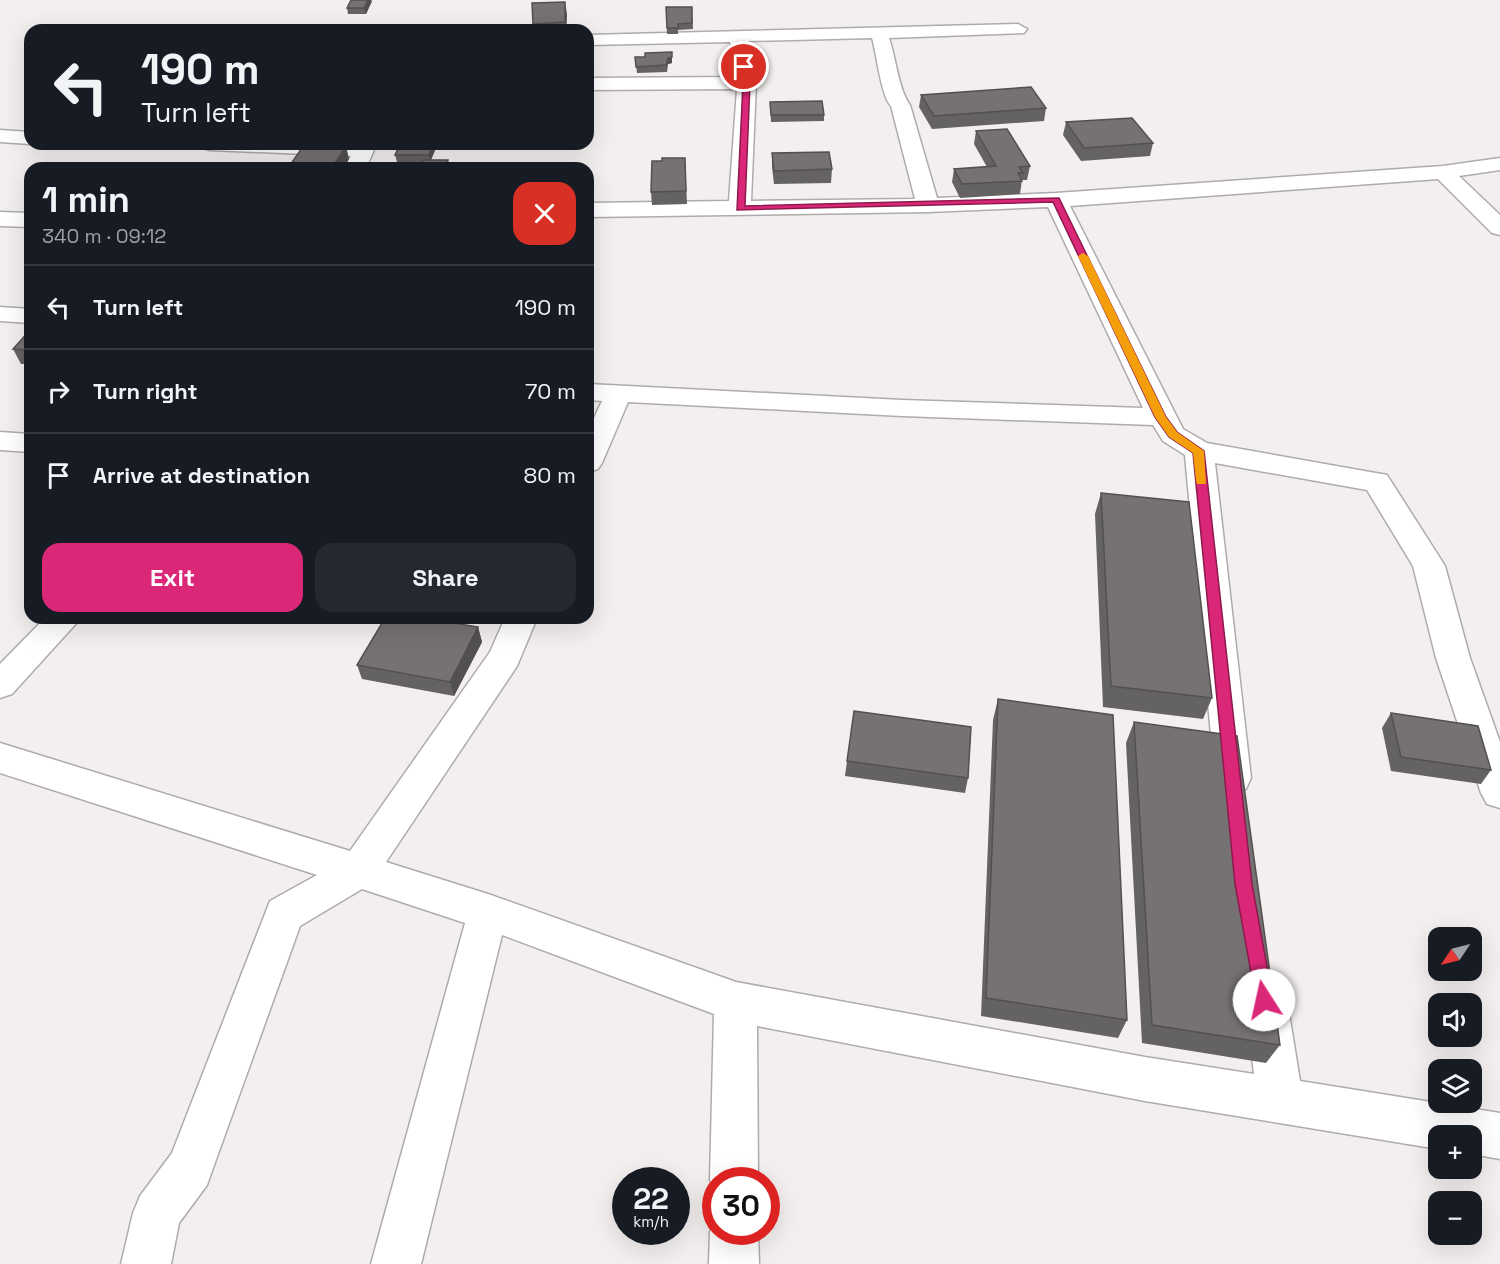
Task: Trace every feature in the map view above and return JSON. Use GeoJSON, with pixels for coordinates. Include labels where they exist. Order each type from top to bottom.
{"type":"FeatureCollection","features":[{"type":"Feature","properties":{"kind":"street"},"geometry":{"type":"LineString","coordinates":[[594,40],[1018,29]]}},
{"type":"Feature","properties":{"kind":"street"},"geometry":{"type":"LineString","coordinates":[[879,32],[891,70],[893,97],[900,105],[928,205]]}},
{"type":"Feature","properties":{"kind":"street"},"geometry":{"type":"LineString","coordinates":[[738,35],[747,83],[741,208]]}},
{"type":"Feature","properties":{"kind":"street"},"geometry":{"type":"LineString","coordinates":[[594,84],[747,83]]}},
{"type":"Feature","properties":{"kind":"street"},"geometry":{"type":"LineString","coordinates":[[0,136],[24,138]]}},
{"type":"Feature","properties":{"kind":"street"},"geometry":{"type":"LineString","coordinates":[[594,210],[928,205],[1056,200],[1443,172],[1500,164]]}},
{"type":"Feature","properties":{"kind":"street"},"geometry":{"type":"LineString","coordinates":[[1443,172],[1500,228]]}},
{"type":"Feature","properties":{"kind":"street"},"geometry":{"type":"LineString","coordinates":[[1056,200],[1161,417],[1173,435],[1198,451],[1377,482],[1429,566],[1453,658],[1500,794]]}},
{"type":"Feature","properties":{"kind":"street"},"geometry":{"type":"LineString","coordinates":[[0,219],[24,220]]}},
{"type":"Feature","properties":{"kind":"street"},"geometry":{"type":"LineString","coordinates":[[0,314],[24,316]]}},
{"type":"Feature","properties":{"kind":"street"},"geometry":{"type":"LineString","coordinates":[[594,392],[902,408],[1161,417]]}},
{"type":"Feature","properties":{"kind":"street"},"geometry":{"type":"LineString","coordinates":[[594,449],[618,394]]}},
{"type":"Feature","properties":{"kind":"street"},"geometry":{"type":"LineString","coordinates":[[0,441],[24,442]]}},
{"type":"Feature","properties":{"kind":"street"},"geometry":{"type":"LineString","coordinates":[[1198,451],[1236,812]]}},
{"type":"Feature","properties":{"kind":"street"},"geometry":{"type":"LineString","coordinates":[[0,685],[59,624]]}},
{"type":"Feature","properties":{"kind":"street"},"geometry":{"type":"LineString","coordinates":[[146,1264],[157,1213],[190,1168],[284,914],[358,871],[505,657],[519,624]]}},
{"type":"Feature","properties":{"kind":"street"},"geometry":{"type":"LineString","coordinates":[[0,758],[488,912],[736,1002],[1133,1077],[1500,1136]]}},
{"type":"Feature","properties":{"kind":"street"},"geometry":{"type":"LineString","coordinates":[[396,1264],[488,912]]}},
{"type":"Feature","properties":{"kind":"street"},"geometry":{"type":"LineString","coordinates":[[1260,976],[1270,1015],[1280,1100]]}},
{"type":"Feature","properties":{"kind":"street"},"geometry":{"type":"LineString","coordinates":[[734,1167],[736,1002]]}},
{"type":"Feature","properties":{"kind":"street"},"geometry":{"type":"LineString","coordinates":[[734,1245],[734,1264]]}},
{"type":"Feature","properties":{"kind":"building"},"geometry":{"type":"Polygon","coordinates":[[[351,0],[368,0],[364,8],[347,8],[351,0]]]}},
{"type":"Feature","properties":{"kind":"building"},"geometry":{"type":"Polygon","coordinates":[[[565,2],[565,22],[533,24],[532,3],[565,2]]]}},
{"type":"Feature","properties":{"kind":"building"},"geometry":{"type":"Polygon","coordinates":[[[666,7],[692,7],[692,23],[678,24],[678,28],[667,28],[666,7]]]}},
{"type":"Feature","properties":{"kind":"building"},"geometry":{"type":"Polygon","coordinates":[[[672,52],[672,57],[668,58],[666,65],[636,67],[635,57],[645,57],[645,53],[672,52]]]}},
{"type":"Feature","properties":{"kind":"building"},"geometry":{"type":"Polygon","coordinates":[[[1031,87],[1046,108],[934,116],[921,95],[1031,87]]]}},
{"type":"Feature","properties":{"kind":"building"},"geometry":{"type":"Polygon","coordinates":[[[822,101],[824,115],[771,115],[770,102],[822,101]]]}},
{"type":"Feature","properties":{"kind":"building"},"geometry":{"type":"Polygon","coordinates":[[[1132,118],[1153,143],[1084,148],[1066,122],[1132,118]]]}},
{"type":"Feature","properties":{"kind":"building"},"geometry":{"type":"Polygon","coordinates":[[[1007,129],[1030,166],[1019,167],[1023,173],[1018,173],[1022,181],[962,184],[954,169],[996,166],[976,131],[1007,129]]]}},
{"type":"Feature","properties":{"kind":"building"},"geometry":{"type":"Polygon","coordinates":[[[301,150],[343,150],[336,162],[292,162],[301,150]]]}},
{"type":"Feature","properties":{"kind":"building"},"geometry":{"type":"Polygon","coordinates":[[[397,150],[431,150],[429,155],[395,155],[397,150]]]}},
{"type":"Feature","properties":{"kind":"building"},"geometry":{"type":"Polygon","coordinates":[[[829,152],[832,169],[774,171],[772,153],[829,152]]]}},
{"type":"Feature","properties":{"kind":"building"},"geometry":{"type":"Polygon","coordinates":[[[662,158],[685,158],[686,191],[651,192],[652,161],[662,161],[662,158]]]}},
{"type":"Feature","properties":{"kind":"building"},"geometry":{"type":"Polygon","coordinates":[[[423,160],[448,160],[448,162],[422,162],[423,160]]]}},
{"type":"Feature","properties":{"kind":"building"},"geometry":{"type":"Polygon","coordinates":[[[24,337],[24,350],[13,349],[24,337]]]}},
{"type":"Feature","properties":{"kind":"building"},"geometry":{"type":"Polygon","coordinates":[[[1101,493],[1189,502],[1212,698],[1111,686],[1101,493]]]}},
{"type":"Feature","properties":{"kind":"building"},"geometry":{"type":"Polygon","coordinates":[[[381,624],[460,624],[478,627],[450,682],[357,665],[381,624]]]}},
{"type":"Feature","properties":{"kind":"building"},"geometry":{"type":"Polygon","coordinates":[[[998,699],[1113,715],[1127,1020],[986,998],[998,699]]]}},
{"type":"Feature","properties":{"kind":"building"},"geometry":{"type":"Polygon","coordinates":[[[854,711],[971,727],[968,778],[847,761],[854,711]]]}},
{"type":"Feature","properties":{"kind":"building"},"geometry":{"type":"Polygon","coordinates":[[[1391,713],[1478,726],[1491,770],[1401,757],[1391,713]]]}},
{"type":"Feature","properties":{"kind":"building"},"geometry":{"type":"Polygon","coordinates":[[[1134,722],[1237,736],[1280,1045],[1152,1025],[1134,722]]]}},
{"type":"Feature","properties":{"kind":"slow traffic"},"geometry":{"type":"LineString","coordinates":[[1083,256],[1161,417],[1173,435],[1198,451],[1202,481]]}},
{"type":"Feature","properties":{"kind":"route"},"geometry":{"type":"LineString","coordinates":[[744,67],[747,83],[741,208],[1056,200],[1161,417],[1173,435],[1198,451],[1244,884],[1264,1000]]}}]}
